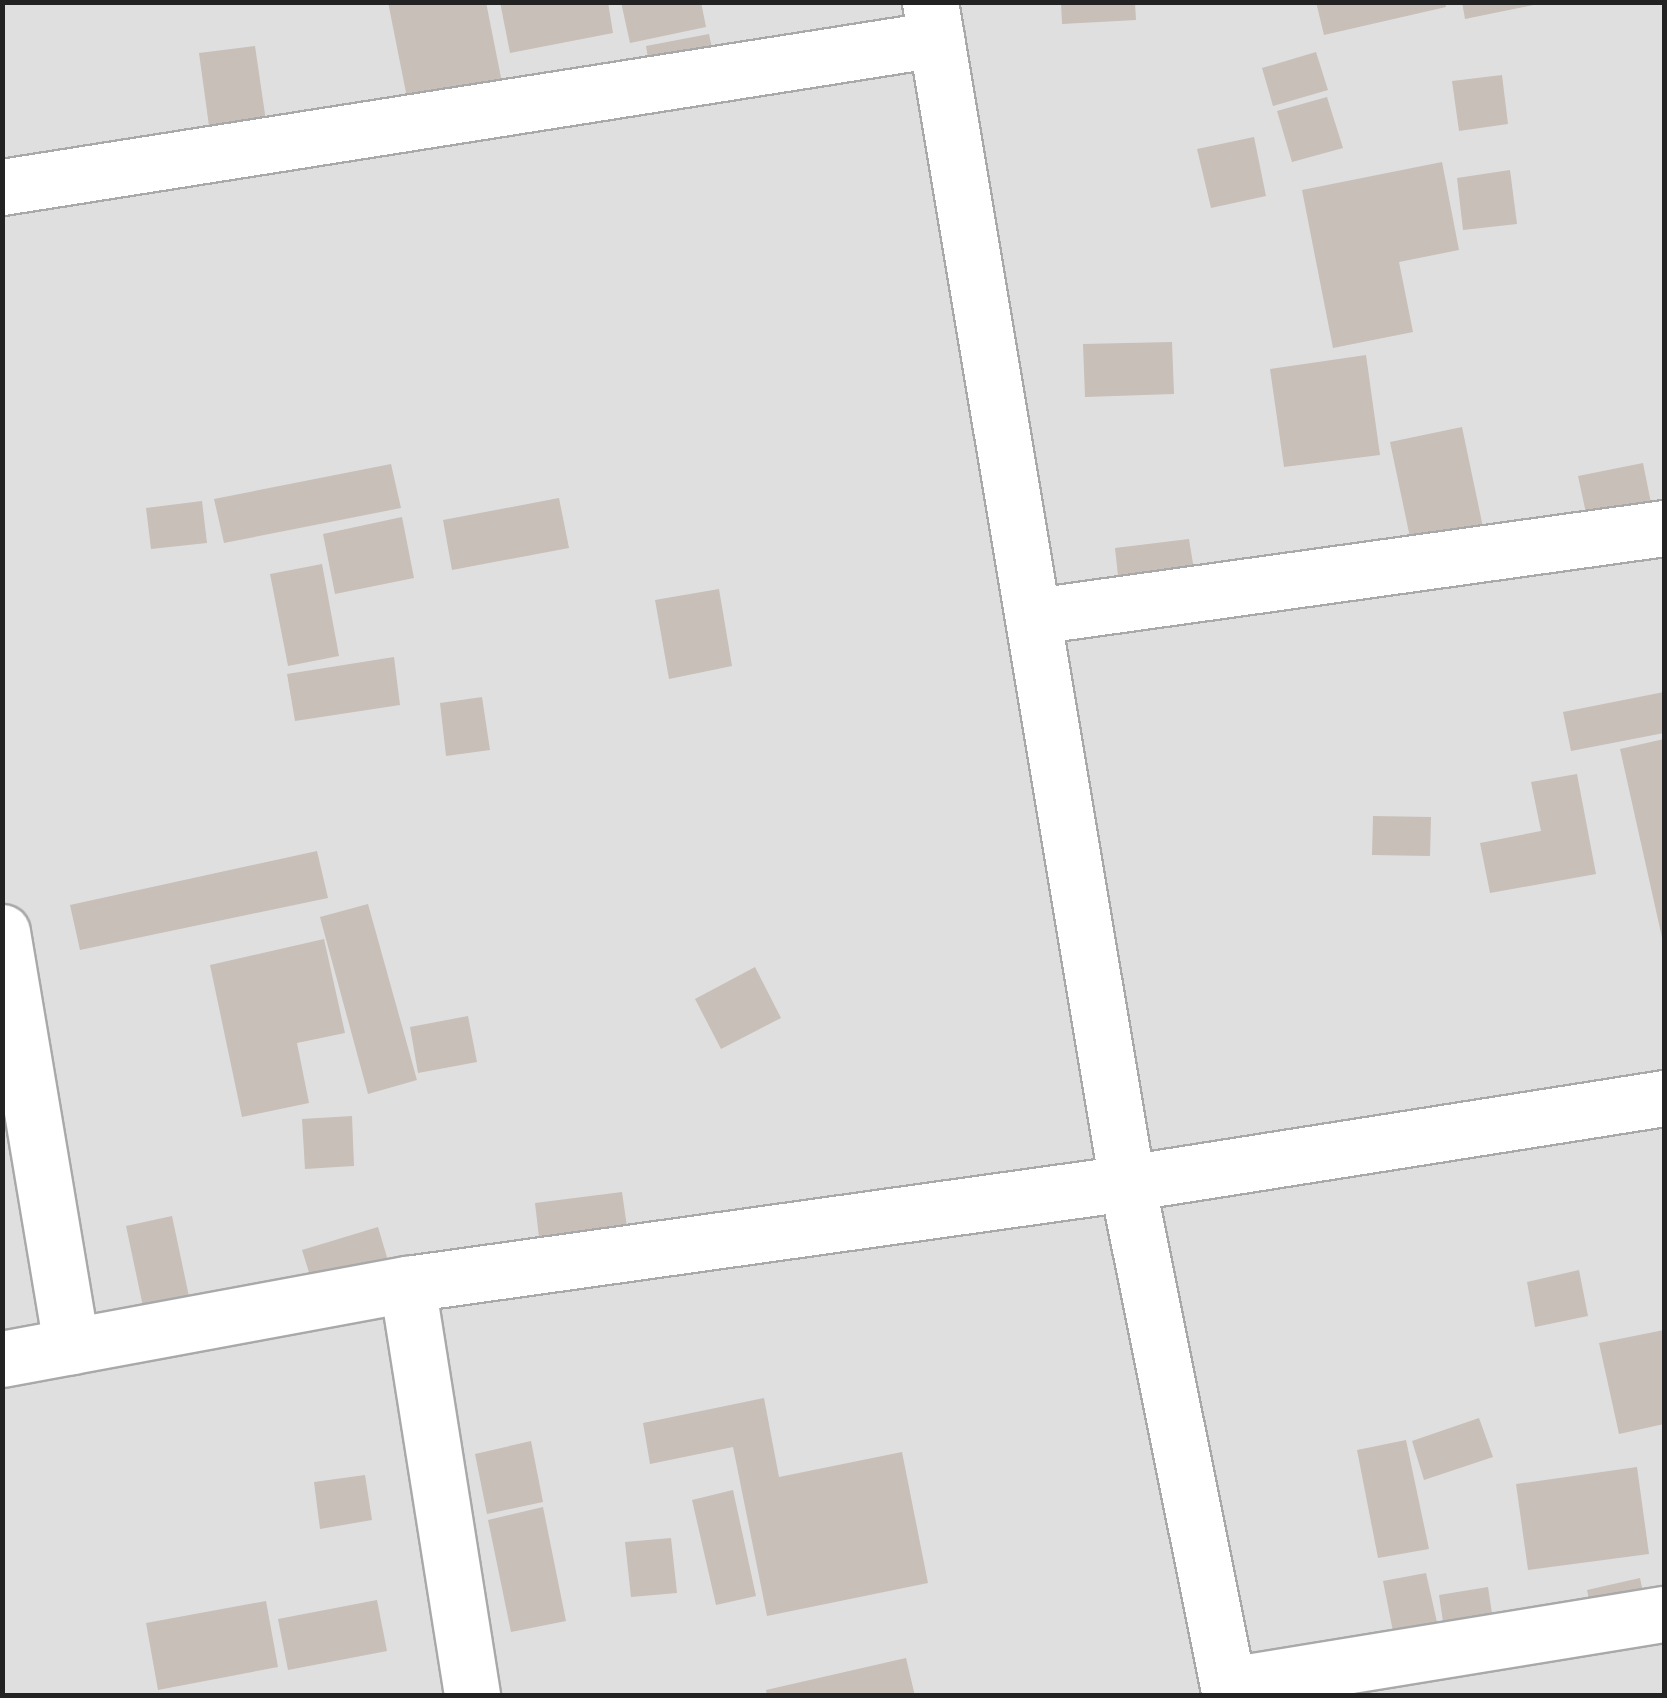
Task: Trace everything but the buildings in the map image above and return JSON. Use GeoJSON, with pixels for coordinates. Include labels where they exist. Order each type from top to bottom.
{"type":"FeatureCollection","features":[{"type":"Feature","properties":{"kind":"street"},"geometry":{"type":"LineString","coordinates":[[2,188],[933,21],[1036,616],[1127,1183],[1229,1690],[1664,1614]]}},
{"type":"Feature","properties":{"kind":"street"},"geometry":{"type":"LineString","coordinates":[[1036,616],[1664,528]]}},
{"type":"Feature","properties":{"kind":"street"},"geometry":{"type":"LineString","coordinates":[[2,932],[71,1346]]}},
{"type":"Feature","properties":{"kind":"street"},"geometry":{"type":"LineString","coordinates":[[2,1358],[407,1284],[1127,1183],[1664,1098]]}},
{"type":"Feature","properties":{"kind":"street"},"geometry":{"type":"LineString","coordinates":[[407,1284],[472,1696]]}},
{"type":"Feature","properties":{"kind":"shaded area"},"geometry":{"type":"Polygon","coordinates":[[[3,3],[1664,3],[1664,1695],[3,1695],[3,3]]]}}]}
